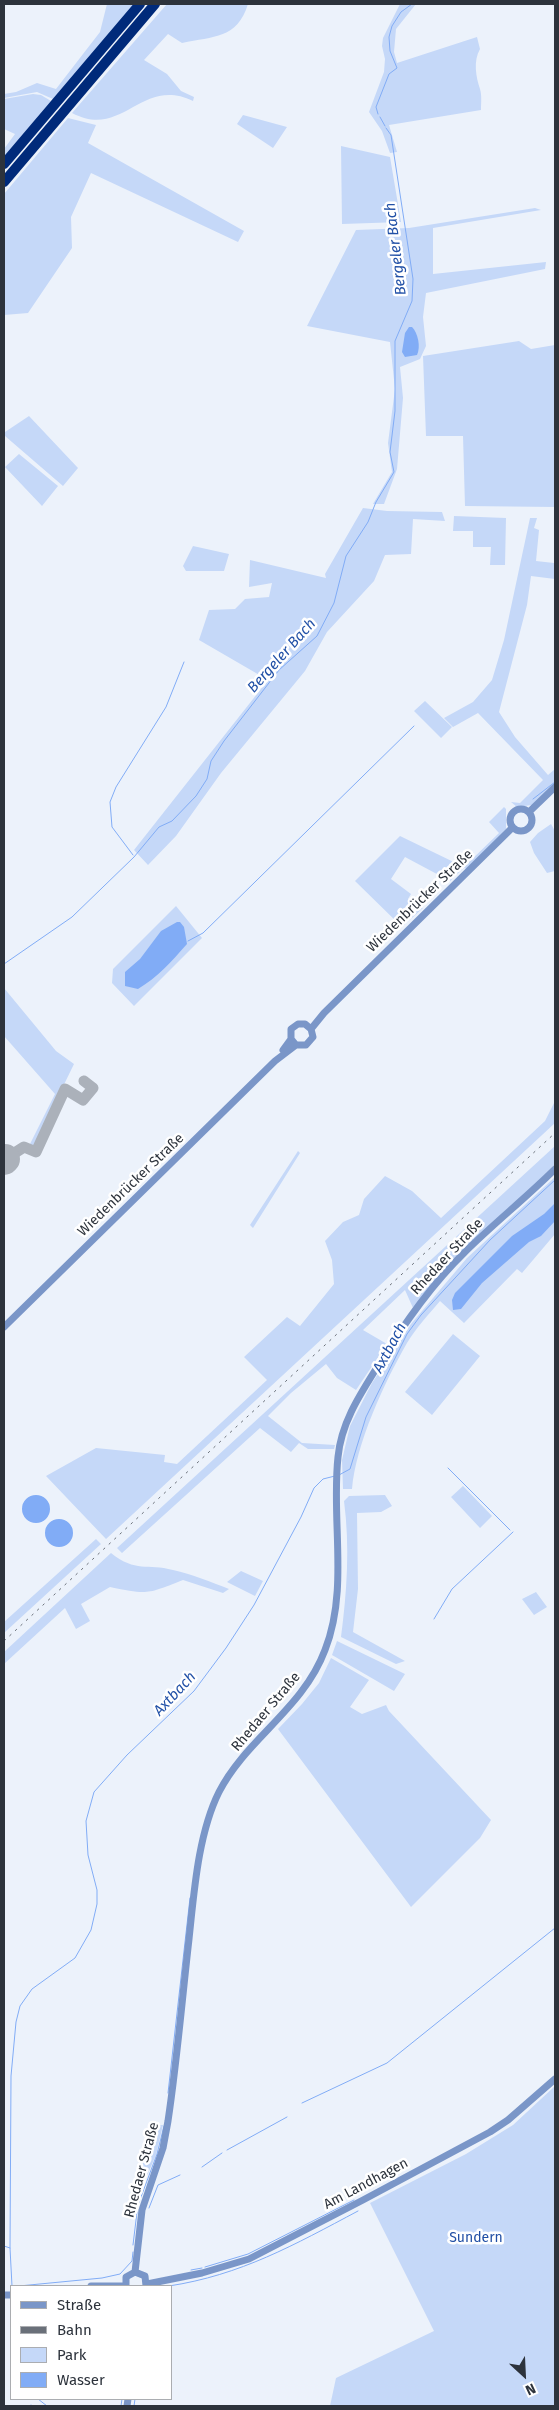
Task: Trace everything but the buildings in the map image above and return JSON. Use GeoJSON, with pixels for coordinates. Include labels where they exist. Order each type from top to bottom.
{"type":"FeatureCollection","features":[{"type":"Feature","properties":{"kind":"highway"},"geometry":{"type":"LineString","coordinates":[[4,164],[140,4]]}},
{"type":"Feature","properties":{"kind":"highway"},"geometry":{"type":"LineString","coordinates":[[4,182],[155,4]]}},
{"type":"Feature","properties":{"kind":"street"},"geometry":{"type":"LineString","coordinates":[[529,812],[555,787]]}},
{"type":"Feature","properties":{"kind":"street"},"geometry":{"type":"LineString","coordinates":[[522,808],[529,812],[532,818],[530,826],[522,831],[512,828],[509,820],[513,812],[522,808]]}},
{"type":"Feature","properties":{"kind":"street","name":"Wiedenbrücker Straße"},"geometry":{"type":"LineString","coordinates":[[309,1027],[512,828]]}},
{"type":"Feature","properties":{"kind":"street"},"geometry":{"type":"LineString","coordinates":[[300,1023],[309,1027],[313,1037],[309,1043],[302,1046],[296,1045],[291,1038],[290,1032],[293,1027],[300,1023]]}},
{"type":"Feature","properties":{"kind":"street"},"geometry":{"type":"LineString","coordinates":[[276,1060],[291,1038]]}},
{"type":"Feature","properties":{"kind":"street"},"geometry":{"type":"LineString","coordinates":[[276,1060],[296,1045]]}},
{"type":"Feature","properties":{"kind":"street","name":"Wiedenbrücker Straße"},"geometry":{"type":"LineString","coordinates":[[4,1327],[276,1060]]}},
{"type":"Feature","properties":{"kind":"street","name":"Rhedaer Straße"},"geometry":{"type":"LineString","coordinates":[[138,2272],[142,2210],[163,2148],[168,2121],[194,1898],[206,1829],[218,1795],[226,1780],[298,1697],[311,1680],[324,1653],[334,1620],[336,1596],[337,1468],[341,1439],[352,1409],[395,1338],[451,1266],[555,1169]]}},
{"type":"Feature","properties":{"kind":"street","name":"Am Landhagen"},"geometry":{"type":"LineString","coordinates":[[146,2283],[202,2273],[249,2258],[490,2132],[508,2120],[555,2079]]}},
{"type":"Feature","properties":{"kind":"street"},"geometry":{"type":"LineString","coordinates":[[106,2285],[125,2284],[128,2275],[138,2272],[146,2283]]}},
{"type":"Feature","properties":{"kind":"green space"},"geometry":{"type":"Polygon","coordinates":[[[107,4],[134,4],[53,99],[37,92],[4,98],[4,94],[16,92],[37,83],[56,89],[100,32],[107,4]]]}},
{"type":"Feature","properties":{"kind":"green space"},"geometry":{"type":"Polygon","coordinates":[[[167,4],[248,4],[238,24],[231,30],[214,37],[182,43],[168,34],[144,60],[167,74],[181,91],[194,97],[193,101],[175,95],[159,96],[105,119],[90,119],[72,113],[167,4]]]}},
{"type":"Feature","properties":{"kind":"green space"},"geometry":{"type":"Polygon","coordinates":[[[400,4],[416,4],[396,29],[394,52],[397,63],[477,37],[480,49],[476,59],[476,69],[481,94],[481,110],[389,125],[397,152],[390,153],[382,131],[369,112],[384,72],[383,38],[400,4]]]}},
{"type":"Feature","properties":{"kind":"green space"},"geometry":{"type":"Polygon","coordinates":[[[33,94],[41,95],[51,101],[4,157],[4,149],[15,134],[4,129],[4,99],[33,94]]]}},
{"type":"Feature","properties":{"kind":"green space"},"geometry":{"type":"Polygon","coordinates":[[[243,115],[287,127],[273,148],[237,124],[243,115]]]}},
{"type":"Feature","properties":{"kind":"green space"},"geometry":{"type":"Polygon","coordinates":[[[68,118],[96,125],[88,143],[244,231],[238,242],[91,173],[71,217],[72,248],[28,313],[4,315],[4,194],[68,118]]]}},
{"type":"Feature","properties":{"kind":"green space"},"geometry":{"type":"Polygon","coordinates":[[[341,146],[390,157],[401,222],[342,224],[341,146]]]}},
{"type":"Feature","properties":{"kind":"green space"},"geometry":{"type":"Polygon","coordinates":[[[535,208],[541,210],[433,228],[433,274],[546,262],[545,269],[426,293],[423,317],[426,346],[420,359],[400,367],[403,398],[397,469],[384,504],[373,504],[392,472],[388,443],[395,389],[390,342],[307,326],[356,230],[409,228],[535,208]]]}},
{"type":"Feature","properties":{"kind":"green space"},"geometry":{"type":"Polygon","coordinates":[[[519,341],[531,349],[555,345],[555,507],[465,506],[463,436],[426,436],[423,356],[519,341]]]}},
{"type":"Feature","properties":{"kind":"green space"},"geometry":{"type":"Polygon","coordinates":[[[29,416],[78,468],[63,486],[5,436],[5,432],[29,416]]]}},
{"type":"Feature","properties":{"kind":"green space"},"geometry":{"type":"Polygon","coordinates":[[[19,454],[58,486],[42,506],[5,467],[19,454]]]}},
{"type":"Feature","properties":{"kind":"green space"},"geometry":{"type":"Polygon","coordinates":[[[363,508],[387,511],[442,512],[445,521],[413,519],[411,554],[385,555],[374,581],[327,632],[305,671],[221,773],[176,836],[148,865],[134,850],[268,680],[199,640],[209,610],[235,609],[245,599],[269,597],[272,583],[249,587],[250,560],[326,578],[325,574],[363,508]]]}},
{"type":"Feature","properties":{"kind":"green space"},"geometry":{"type":"Polygon","coordinates":[[[454,516],[506,518],[505,565],[490,565],[491,547],[473,547],[473,531],[453,531],[454,516]]]}},
{"type":"Feature","properties":{"kind":"green space"},"geometry":{"type":"Polygon","coordinates":[[[530,518],[537,518],[534,528],[539,530],[536,561],[554,563],[555,579],[531,576],[527,605],[499,712],[515,737],[548,775],[555,769],[555,784],[532,805],[517,807],[511,802],[520,803],[543,780],[478,713],[453,727],[444,718],[473,702],[492,680],[504,640],[530,518]]]}},
{"type":"Feature","properties":{"kind":"green space"},"geometry":{"type":"Polygon","coordinates":[[[193,546],[229,554],[224,571],[186,571],[183,566],[193,546]]]}},
{"type":"Feature","properties":{"kind":"green space"},"geometry":{"type":"Polygon","coordinates":[[[425,701],[452,727],[441,738],[414,711],[425,701]]]}},
{"type":"Feature","properties":{"kind":"green space"},"geometry":{"type":"Polygon","coordinates":[[[504,807],[506,809],[506,829],[467,869],[464,868],[450,881],[405,857],[391,879],[411,894],[408,899],[423,908],[402,927],[355,881],[400,836],[464,867],[499,833],[489,822],[504,807]]]}},
{"type":"Feature","properties":{"kind":"green space"},"geometry":{"type":"Polygon","coordinates":[[[551,824],[555,831],[555,871],[547,873],[534,853],[530,842],[538,833],[551,824]]]}},
{"type":"Feature","properties":{"kind":"green space"},"geometry":{"type":"Polygon","coordinates":[[[176,906],[202,938],[134,1006],[112,983],[113,969],[176,906]]]}},
{"type":"Feature","properties":{"kind":"green space"},"geometry":{"type":"Polygon","coordinates":[[[4,988],[56,1051],[74,1064],[33,1148],[29,1146],[55,1094],[4,1036],[4,988]]]}},
{"type":"Feature","properties":{"kind":"green space"},"geometry":{"type":"Polygon","coordinates":[[[555,1101],[555,1123],[106,1539],[46,1476],[96,1448],[165,1455],[164,1462],[177,1464],[267,1380],[244,1357],[287,1317],[300,1326],[334,1284],[332,1260],[325,1241],[343,1222],[359,1215],[364,1199],[385,1176],[412,1191],[441,1218],[545,1121],[555,1101]]]}},
{"type":"Feature","properties":{"kind":"green space"},"geometry":{"type":"Polygon","coordinates":[[[555,1146],[555,1164],[413,1308],[405,1290],[363,1330],[387,1344],[356,1390],[337,1378],[326,1364],[291,1393],[268,1416],[302,1443],[335,1445],[334,1449],[308,1449],[299,1443],[291,1452],[260,1428],[122,1553],[117,1548],[555,1146]]]}},
{"type":"Feature","properties":{"kind":"green space"},"geometry":{"type":"Polygon","coordinates":[[[298,1151],[300,1153],[253,1228],[250,1225],[298,1151]]]}},
{"type":"Feature","properties":{"kind":"green space"},"geometry":{"type":"Polygon","coordinates":[[[555,1177],[555,1234],[522,1273],[517,1269],[464,1323],[440,1301],[423,1321],[398,1359],[372,1414],[359,1453],[352,1489],[343,1489],[342,1460],[350,1426],[372,1383],[411,1324],[467,1258],[555,1177]]]}},
{"type":"Feature","properties":{"kind":"green space"},"geometry":{"type":"Polygon","coordinates":[[[453,1334],[480,1356],[432,1415],[405,1392],[453,1334]]]}},
{"type":"Feature","properties":{"kind":"green space"},"geometry":{"type":"Polygon","coordinates":[[[463,1486],[492,1516],[480,1528],[451,1497],[463,1486]]]}},
{"type":"Feature","properties":{"kind":"green space"},"geometry":{"type":"Polygon","coordinates":[[[385,1495],[392,1506],[381,1512],[357,1513],[358,1589],[353,1632],[405,1661],[396,1664],[341,1637],[347,1569],[344,1501],[349,1496],[385,1495]]]}},
{"type":"Feature","properties":{"kind":"green space"},"geometry":{"type":"Polygon","coordinates":[[[96,1539],[101,1544],[4,1633],[4,1622],[96,1539]]]}},
{"type":"Feature","properties":{"kind":"green space"},"geometry":{"type":"Polygon","coordinates":[[[111,1553],[128,1563],[180,1572],[229,1589],[223,1593],[183,1580],[148,1592],[110,1587],[81,1604],[90,1621],[76,1629],[65,1608],[4,1664],[4,1652],[111,1553]]]}},
{"type":"Feature","properties":{"kind":"green space"},"geometry":{"type":"Polygon","coordinates":[[[241,1571],[263,1581],[255,1596],[227,1582],[241,1571]]]}},
{"type":"Feature","properties":{"kind":"green space"},"geometry":{"type":"Polygon","coordinates":[[[536,1592],[547,1607],[534,1615],[522,1599],[536,1592]]]}},
{"type":"Feature","properties":{"kind":"green space"},"geometry":{"type":"Polygon","coordinates":[[[337,1641],[405,1674],[394,1691],[332,1655],[337,1641]]]}},
{"type":"Feature","properties":{"kind":"green space"},"geometry":{"type":"Polygon","coordinates":[[[331,1658],[369,1680],[350,1707],[362,1714],[386,1705],[389,1711],[491,1820],[480,1838],[411,1907],[278,1729],[319,1683],[331,1658]]]}},
{"type":"Feature","properties":{"kind":"green space","name":"Sundern"},"geometry":{"type":"Polygon","coordinates":[[[555,2086],[555,2406],[330,2406],[336,2378],[434,2331],[370,2203],[466,2154],[513,2125],[555,2086]]]}},
{"type":"Feature","properties":{"kind":"green space"},"geometry":{"type":"Polygon","coordinates":[[[163,2125],[156,2155],[143,2185],[141,2180],[147,2130],[163,2125]]]}},
{"type":"Feature","properties":{"kind":"water"},"geometry":{"type":"Polygon","coordinates":[[[409,327],[412,327],[416,333],[419,348],[417,355],[405,357],[402,352],[405,333],[409,327]]]}},
{"type":"Feature","properties":{"kind":"water"},"geometry":{"type":"Polygon","coordinates":[[[180,922],[184,927],[187,944],[164,969],[138,989],[125,986],[125,972],[140,959],[161,931],[180,922]]]}},
{"type":"Feature","properties":{"kind":"water"},"geometry":{"type":"Polygon","coordinates":[[[555,1203],[555,1221],[541,1236],[529,1242],[482,1283],[461,1309],[453,1310],[452,1300],[455,1293],[512,1236],[544,1214],[555,1203]]]}},
{"type":"Feature","properties":{"kind":"water"},"geometry":{"type":"Polygon","coordinates":[[[36,1495],[46,1499],[50,1509],[46,1519],[36,1523],[26,1519],[22,1509],[26,1499],[36,1495]]]}},
{"type":"Feature","properties":{"kind":"water"},"geometry":{"type":"Polygon","coordinates":[[[59,1519],[69,1523],[73,1533],[69,1543],[59,1547],[49,1543],[45,1533],[49,1523],[59,1519]]]}},
{"type":"Feature","properties":{"kind":"waterway","name":"Bergeler Bach"},"geometry":{"type":"LineString","coordinates":[[378,114],[376,107],[389,74],[397,68],[390,51],[389,37],[392,26],[401,12],[412,4]]}},
{"type":"Feature","properties":{"kind":"waterway","name":"Bergeler Bach"},"geometry":{"type":"LineString","coordinates":[[380,117],[385,126]]}},
{"type":"Feature","properties":{"kind":"waterway","name":"Bergeler Bach"},"geometry":{"type":"LineString","coordinates":[[4,964],[72,917],[134,857],[159,827],[172,821],[196,796],[207,779],[211,761],[224,741],[279,670],[317,636],[334,603],[346,556],[368,522],[376,502],[394,472],[390,452],[395,411],[395,341],[412,301],[413,279],[391,135],[386,128]]}},
{"type":"Feature","properties":{"kind":"waterway"},"geometry":{"type":"LineString","coordinates":[[133,855],[112,827],[110,802],[116,787],[166,707],[184,662]]}},
{"type":"Feature","properties":{"kind":"waterway"},"geometry":{"type":"LineString","coordinates":[[188,941],[203,933],[414,726]]}},
{"type":"Feature","properties":{"kind":"waterway"},"geometry":{"type":"LineString","coordinates":[[533,799],[555,782]]}},
{"type":"Feature","properties":{"kind":"waterway","name":"Axtbach"},"geometry":{"type":"LineString","coordinates":[[339,1475],[350,1469],[366,1417],[407,1334],[421,1315],[490,1240],[555,1180]]}},
{"type":"Feature","properties":{"kind":"waterway"},"geometry":{"type":"LineString","coordinates":[[448,1468],[510,1530]]}},
{"type":"Feature","properties":{"kind":"waterway","name":"Axtbach"},"geometry":{"type":"LineString","coordinates":[[12,2285],[10,2248],[11,2076],[16,2022],[20,2006],[32,1989],[75,1958],[91,1930],[97,1904],[97,1890],[88,1855],[86,1821],[94,1792],[127,1755],[194,1691],[226,1648],[254,1605],[301,1517],[314,1488],[323,1479],[335,1476]]}},
{"type":"Feature","properties":{"kind":"waterway"},"geometry":{"type":"LineString","coordinates":[[434,1619],[452,1589],[513,1532]]}},
{"type":"Feature","properties":{"kind":"waterway"},"geometry":{"type":"LineString","coordinates":[[168,2093],[190,1898]]}},
{"type":"Feature","properties":{"kind":"waterway"},"geometry":{"type":"LineString","coordinates":[[302,2103],[387,2063],[555,1928]]}},
{"type":"Feature","properties":{"kind":"waterway"},"geometry":{"type":"LineString","coordinates":[[227,2150],[287,2117]]}},
{"type":"Feature","properties":{"kind":"waterway"},"geometry":{"type":"LineString","coordinates":[[138,2205],[157,2154],[164,2126]]}},
{"type":"Feature","properties":{"kind":"waterway"},"geometry":{"type":"LineString","coordinates":[[202,2167],[222,2153]]}},
{"type":"Feature","properties":{"kind":"waterway"},"geometry":{"type":"LineString","coordinates":[[149,2208],[158,2185],[180,2175]]}},
{"type":"Feature","properties":{"kind":"waterway"},"geometry":{"type":"LineString","coordinates":[[205,2267],[248,2254],[354,2200]]}},
{"type":"Feature","properties":{"kind":"waterway"},"geometry":{"type":"LineString","coordinates":[[172,2285],[195,2281],[244,2266],[312,2236],[358,2211]]}},
{"type":"Feature","properties":{"kind":"waterway"},"geometry":{"type":"LineString","coordinates":[[133,2245],[137,2212]]}},
{"type":"Feature","properties":{"kind":"waterway","name":"Axtbach"},"geometry":{"type":"LineString","coordinates":[[4,2246],[10,2248]]}},
{"type":"Feature","properties":{"kind":"waterway"},"geometry":{"type":"LineString","coordinates":[[29,2285],[102,2278],[120,2274],[132,2261],[133,2252]]}},
{"type":"Feature","properties":{"kind":"waterway"},"geometry":{"type":"LineString","coordinates":[[191,2270],[202,2268]]}},
{"type":"Feature","properties":{"kind":"waterway"},"geometry":{"type":"LineString","coordinates":[[39,2400],[47,2406]]}},
{"type":"Feature","properties":{"kind":"waterway"},"geometry":{"type":"LineString","coordinates":[[121,2406],[122,2400]]}},
{"type":"Feature","properties":{"kind":"waterway"},"geometry":{"type":"LineString","coordinates":[[134,2406],[135,2400]]}},
{"type":"Feature","properties":{"kind":"taxiway"},"geometry":{"type":"LineString","coordinates":[[5,1159],[24,1147],[36,1152],[65,1089],[83,1100],[93,1088],[84,1081]]}},
{"type":"Feature","properties":{"kind":"railway"},"geometry":{"type":"LineString","coordinates":[[4,1641],[555,1133]]}}]}
